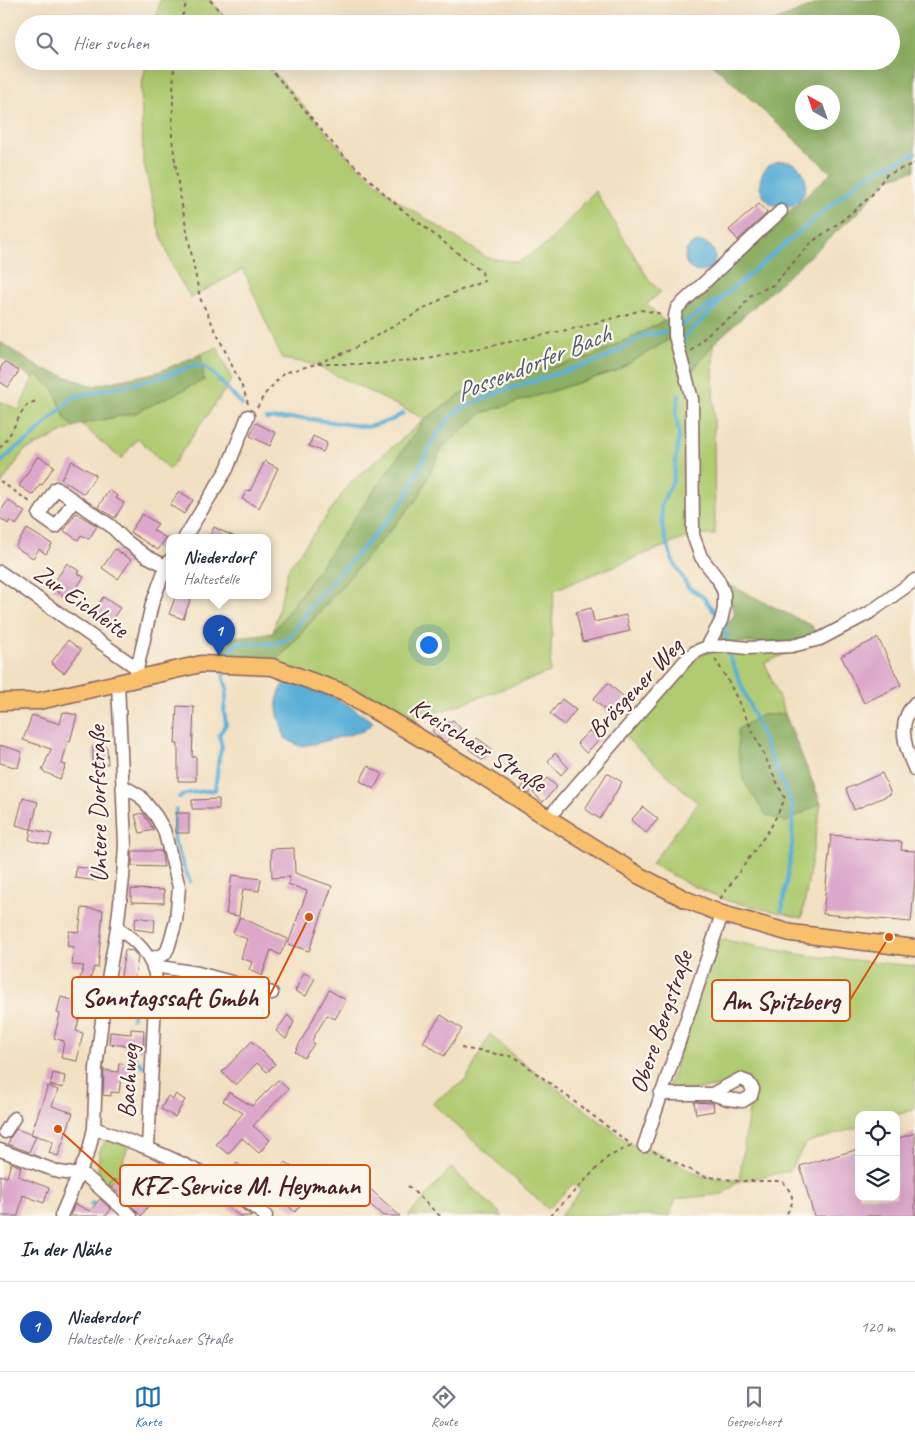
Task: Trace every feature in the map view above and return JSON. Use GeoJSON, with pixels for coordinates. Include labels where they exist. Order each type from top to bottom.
{"type":"FeatureCollection","features":[{"type":"Feature","properties":{"kind":"main road","name":"Kreischaer Straße"},"geometry":{"type":"LineString","coordinates":[[0,702],[39,701],[118,683],[136,674],[201,664],[272,667],[345,693],[467,766],[640,876],[687,900],[722,914],[791,933],[915,948]]}},
{"type":"Feature","properties":{"kind":"street"},"geometry":{"type":"LineString","coordinates":[[708,647],[721,621],[724,608],[724,593],[718,579],[701,557],[693,535],[692,399],[675,336],[675,316],[677,308],[781,211]]}},
{"type":"Feature","properties":{"kind":"street"},"geometry":{"type":"LineString","coordinates":[[188,534],[227,469],[248,416]]}},
{"type":"Feature","properties":{"kind":"street","name":"Zur Eichleite"},"geometry":{"type":"LineString","coordinates":[[42,510],[56,488],[111,526],[125,540],[146,556],[166,562]]}},
{"type":"Feature","properties":{"kind":"street"},"geometry":{"type":"LineString","coordinates":[[42,510],[38,515],[56,527],[74,500]]}},
{"type":"Feature","properties":{"kind":"street","name":"Zur Eichleite"},"geometry":{"type":"LineString","coordinates":[[0,572],[136,674],[152,604],[166,568]]}},
{"type":"Feature","properties":{"kind":"street","name":"Brösgener Weg"},"geometry":{"type":"LineString","coordinates":[[548,818],[685,661],[695,652],[708,647],[792,646],[820,639],[869,613],[915,580]]}},
{"type":"Feature","properties":{"kind":"street","name":"Untere Dorfstraße"},"geometry":{"type":"LineString","coordinates":[[61,1216],[89,1150],[94,1128],[96,1066],[123,878],[125,844],[118,683]]}},
{"type":"Feature","properties":{"kind":"street"},"geometry":{"type":"LineString","coordinates":[[915,703],[909,710],[903,727],[904,741],[915,770]]}},
{"type":"Feature","properties":{"kind":"street"},"geometry":{"type":"LineString","coordinates":[[123,786],[140,796],[156,816],[164,830],[180,886],[176,921],[168,948],[165,954],[151,962]]}},
{"type":"Feature","properties":{"kind":"street","name":"Obere Bergstraße"},"geometry":{"type":"LineString","coordinates":[[638,1146],[660,1094],[722,914]]}},
{"type":"Feature","properties":{"kind":"street"},"geometry":{"type":"LineString","coordinates":[[117,928],[134,939],[151,962],[272,993]]}},
{"type":"Feature","properties":{"kind":"street","name":"Bachweg"},"geometry":{"type":"LineString","coordinates":[[148,1148],[156,1004],[156,980],[151,962]]}},
{"type":"Feature","properties":{"kind":"street"},"geometry":{"type":"LineString","coordinates":[[660,1094],[712,1094]]}},
{"type":"Feature","properties":{"kind":"street"},"geometry":{"type":"LineString","coordinates":[[3,1138],[14,1118]]}},
{"type":"Feature","properties":{"kind":"street"},"geometry":{"type":"LineString","coordinates":[[94,1128],[148,1148],[192,1168],[232,1191],[266,1216]]}},
{"type":"Feature","properties":{"kind":"street"},"geometry":{"type":"LineString","coordinates":[[0,1150],[59,1172],[86,1176],[131,1216]]}},
{"type":"Feature","properties":{"kind":"path"},"geometry":{"type":"LineString","coordinates":[[183,15],[187,0]]}},
{"type":"Feature","properties":{"kind":"path"},"geometry":{"type":"LineString","coordinates":[[210,0],[223,15]]}},
{"type":"Feature","properties":{"kind":"path"},"geometry":{"type":"LineString","coordinates":[[174,70],[172,139],[179,190],[200,298],[244,392],[248,404],[248,416]]}},
{"type":"Feature","properties":{"kind":"path"},"geometry":{"type":"LineString","coordinates":[[248,416],[257,408],[264,395],[284,373],[316,364],[351,350],[451,294],[484,281],[482,272],[400,208],[339,150],[272,70]]}},
{"type":"Feature","properties":{"kind":"path"},"geometry":{"type":"LineString","coordinates":[[682,360],[714,328],[738,314],[751,295],[773,284],[812,242],[872,196],[886,175],[915,164]]}},
{"type":"Feature","properties":{"kind":"path"},"geometry":{"type":"LineString","coordinates":[[316,364],[375,364],[428,359],[581,328],[642,310],[675,316]]}},
{"type":"Feature","properties":{"kind":"path"},"geometry":{"type":"LineString","coordinates":[[0,448],[23,410],[28,404],[40,400]]}},
{"type":"Feature","properties":{"kind":"path"},"geometry":{"type":"LineString","coordinates":[[0,481],[42,510]]}},
{"type":"Feature","properties":{"kind":"path"},"geometry":{"type":"LineString","coordinates":[[708,647],[730,684],[785,799],[771,827],[716,905],[722,914]]}},
{"type":"Feature","properties":{"kind":"path"},"geometry":{"type":"LineString","coordinates":[[461,1048],[515,1057],[638,1146],[702,1176],[739,1181],[782,1181],[790,1189],[793,1200],[792,1207],[785,1216]]}},
{"type":"Feature","properties":{"kind":"path"},"geometry":{"type":"LineString","coordinates":[[550,1216],[608,1157],[638,1146]]}},
{"type":"Feature","properties":{"kind":"path"},"geometry":{"type":"LineString","coordinates":[[408,1186],[440,1216]]}},
{"type":"Feature","properties":{"kind":"green space"},"geometry":{"type":"Polygon","coordinates":[[[160,0],[210,0],[223,15],[157,15],[160,0]]]}},
{"type":"Feature","properties":{"kind":"green space"},"geometry":{"type":"Polygon","coordinates":[[[827,0],[915,0],[915,170],[888,179],[858,212],[713,344],[687,377],[675,336],[616,371],[482,413],[442,448],[418,498],[275,663],[220,657],[224,638],[273,633],[425,419],[472,387],[591,357],[675,316],[831,173],[719,70],[900,70],[900,15],[790,15],[827,0]]]}},
{"type":"Feature","properties":{"kind":"green space"},"geometry":{"type":"Polygon","coordinates":[[[145,70],[272,70],[349,158],[398,201],[488,258],[518,262],[546,245],[595,191],[649,280],[661,292],[647,304],[664,321],[591,357],[472,387],[425,419],[313,364],[282,359],[243,269],[191,298],[174,270],[159,230],[143,159],[141,88],[145,70]]]}},
{"type":"Feature","properties":{"kind":"green space"},"geometry":{"type":"Polygon","coordinates":[[[675,336],[688,377],[713,344],[715,535],[693,535],[554,590],[550,672],[400,726],[272,667],[418,498],[442,448],[482,413],[616,371],[675,336]]]}},
{"type":"Feature","properties":{"kind":"green space"},"geometry":{"type":"Polygon","coordinates":[[[0,342],[38,367],[93,386],[158,372],[201,354],[204,380],[135,413],[74,427],[66,420],[54,389],[36,374],[33,378],[0,357],[0,342]]]}},
{"type":"Feature","properties":{"kind":"green space"},"geometry":{"type":"Polygon","coordinates":[[[217,347],[232,380],[169,470],[138,438],[121,459],[81,424],[135,413],[203,380],[201,354],[217,347]]]}},
{"type":"Feature","properties":{"kind":"green space"},"geometry":{"type":"Polygon","coordinates":[[[35,373],[54,389],[66,420],[74,427],[24,451],[0,486],[0,401],[19,410],[35,373]]]}},
{"type":"Feature","properties":{"kind":"green space"},"geometry":{"type":"Polygon","coordinates":[[[425,419],[273,633],[288,569],[351,482],[425,419]]]}},
{"type":"Feature","properties":{"kind":"green space"},"geometry":{"type":"Polygon","coordinates":[[[722,581],[812,626],[817,635],[783,643],[722,643],[720,633],[735,614],[722,581]]]}},
{"type":"Feature","properties":{"kind":"green space"},"geometry":{"type":"Polygon","coordinates":[[[719,650],[791,651],[765,663],[785,714],[762,715],[786,821],[821,803],[802,918],[728,901],[691,885],[651,864],[698,803],[624,736],[687,664],[707,653],[719,650]]]}},
{"type":"Feature","properties":{"kind":"green space"},"geometry":{"type":"Polygon","coordinates":[[[785,714],[821,803],[786,822],[766,815],[744,782],[738,752],[738,729],[762,715],[785,714]]]}},
{"type":"Feature","properties":{"kind":"green space"},"geometry":{"type":"Polygon","coordinates":[[[719,939],[804,955],[915,966],[915,1109],[900,1114],[900,1111],[855,1111],[855,1128],[806,1143],[789,1171],[739,1181],[751,1096],[748,1082],[666,1094],[719,939]]]}},
{"type":"Feature","properties":{"kind":"green space"},"geometry":{"type":"Polygon","coordinates":[[[490,1034],[515,1057],[632,1145],[644,1146],[702,1176],[739,1181],[723,1194],[676,1199],[669,1216],[560,1216],[581,1191],[573,1184],[548,1209],[432,1103],[466,1080],[490,1034]]]}},
{"type":"Feature","properties":{"kind":"green space"},"geometry":{"type":"Polygon","coordinates":[[[110,1139],[128,1146],[118,1175],[108,1184],[98,1176],[100,1150],[110,1139]]]}},
{"type":"Feature","properties":{"kind":"green space"},"geometry":{"type":"Polygon","coordinates":[[[451,1168],[503,1216],[408,1216],[451,1168]]]}},
{"type":"Feature","properties":{"kind":"water"},"geometry":{"type":"Polygon","coordinates":[[[779,161],[787,161],[796,165],[802,171],[806,184],[802,197],[796,203],[787,207],[779,207],[770,203],[764,197],[760,188],[760,180],[764,171],[770,165],[779,161]]]}},
{"type":"Feature","properties":{"kind":"water"},"geometry":{"type":"Polygon","coordinates":[[[700,242],[711,246],[715,257],[711,268],[700,272],[689,268],[685,257],[689,246],[700,242]]]}},
{"type":"Feature","properties":{"kind":"water"},"geometry":{"type":"Polygon","coordinates":[[[286,680],[324,693],[348,705],[373,722],[363,731],[299,746],[285,738],[278,714],[278,696],[286,680]]]}},
{"type":"Feature","properties":{"kind":"building"},"geometry":{"type":"Polygon","coordinates":[[[759,204],[767,213],[738,240],[729,230],[759,204]]]}},
{"type":"Feature","properties":{"kind":"building"},"geometry":{"type":"Polygon","coordinates":[[[4,362],[19,371],[8,387],[0,382],[0,369],[4,362]]]}},
{"type":"Feature","properties":{"kind":"building"},"geometry":{"type":"Polygon","coordinates":[[[256,423],[276,433],[270,446],[250,436],[256,423]]]}},
{"type":"Feature","properties":{"kind":"building"},"geometry":{"type":"Polygon","coordinates":[[[313,436],[327,443],[323,452],[309,446],[313,436]]]}},
{"type":"Feature","properties":{"kind":"building"},"geometry":{"type":"Polygon","coordinates":[[[38,456],[54,466],[33,495],[19,486],[38,456]]]}},
{"type":"Feature","properties":{"kind":"building"},"geometry":{"type":"Polygon","coordinates":[[[72,461],[96,475],[84,494],[61,479],[72,461]]]}},
{"type":"Feature","properties":{"kind":"building"},"geometry":{"type":"Polygon","coordinates":[[[265,461],[278,468],[259,508],[242,499],[247,490],[250,491],[265,461]]]}},
{"type":"Feature","properties":{"kind":"building"},"geometry":{"type":"Polygon","coordinates":[[[109,490],[124,503],[115,518],[98,507],[109,490]]]}},
{"type":"Feature","properties":{"kind":"building"},"geometry":{"type":"Polygon","coordinates":[[[179,491],[193,500],[184,514],[170,505],[179,491]]]}},
{"type":"Feature","properties":{"kind":"building"},"geometry":{"type":"Polygon","coordinates":[[[8,500],[25,512],[16,525],[10,520],[8,524],[0,518],[0,512],[8,500]]]}},
{"type":"Feature","properties":{"kind":"building"},"geometry":{"type":"Polygon","coordinates":[[[76,513],[97,526],[89,539],[81,535],[78,540],[64,531],[76,513]]]}},
{"type":"Feature","properties":{"kind":"building"},"geometry":{"type":"Polygon","coordinates":[[[142,514],[158,524],[153,530],[166,538],[158,550],[130,532],[142,514]]]}},
{"type":"Feature","properties":{"kind":"building"},"geometry":{"type":"Polygon","coordinates":[[[214,527],[229,534],[210,534],[214,527]]]}},
{"type":"Feature","properties":{"kind":"building"},"geometry":{"type":"Polygon","coordinates":[[[27,529],[52,544],[46,554],[39,549],[33,558],[15,547],[27,529]]]}},
{"type":"Feature","properties":{"kind":"building"},"geometry":{"type":"Polygon","coordinates":[[[115,549],[131,560],[118,579],[102,568],[115,549]]]}},
{"type":"Feature","properties":{"kind":"building"},"geometry":{"type":"Polygon","coordinates":[[[67,563],[84,577],[72,594],[69,592],[66,597],[52,588],[67,563]]]}},
{"type":"Feature","properties":{"kind":"building"},"geometry":{"type":"Polygon","coordinates":[[[103,597],[120,608],[109,624],[105,622],[103,625],[91,616],[103,597]]]}},
{"type":"Feature","properties":{"kind":"building"},"geometry":{"type":"Polygon","coordinates":[[[175,599],[190,599],[183,619],[169,614],[175,599]]]}},
{"type":"Feature","properties":{"kind":"building"},"geometry":{"type":"Polygon","coordinates":[[[591,608],[594,622],[626,615],[630,631],[583,642],[576,612],[591,608]]]}},
{"type":"Feature","properties":{"kind":"building"},"geometry":{"type":"Polygon","coordinates":[[[878,638],[901,685],[864,703],[841,656],[878,638]]]}},
{"type":"Feature","properties":{"kind":"building"},"geometry":{"type":"Polygon","coordinates":[[[68,640],[81,650],[64,673],[51,663],[68,640]]]}},
{"type":"Feature","properties":{"kind":"building"},"geometry":{"type":"Polygon","coordinates":[[[608,683],[625,698],[611,715],[593,699],[608,683]]]}},
{"type":"Feature","properties":{"kind":"building"},"geometry":{"type":"Polygon","coordinates":[[[562,699],[576,710],[564,725],[550,714],[562,699]]]}},
{"type":"Feature","properties":{"kind":"building"},"geometry":{"type":"Polygon","coordinates":[[[177,706],[194,707],[192,757],[196,757],[196,781],[178,781],[178,744],[175,744],[177,706]]]}},
{"type":"Feature","properties":{"kind":"building"},"geometry":{"type":"Polygon","coordinates":[[[63,712],[77,715],[62,764],[66,765],[60,779],[42,771],[51,749],[23,740],[32,715],[60,724],[63,712]]]}},
{"type":"Feature","properties":{"kind":"building"},"geometry":{"type":"Polygon","coordinates":[[[445,719],[449,723],[453,720],[461,729],[446,742],[432,731],[445,719]]]}},
{"type":"Feature","properties":{"kind":"building"},"geometry":{"type":"Polygon","coordinates":[[[589,731],[599,740],[586,753],[577,743],[589,731]]]}},
{"type":"Feature","properties":{"kind":"building"},"geometry":{"type":"Polygon","coordinates":[[[477,738],[492,749],[483,760],[469,749],[477,738]]]}},
{"type":"Feature","properties":{"kind":"building"},"geometry":{"type":"Polygon","coordinates":[[[0,745],[22,752],[18,768],[0,763],[0,745]]]}},
{"type":"Feature","properties":{"kind":"building"},"geometry":{"type":"Polygon","coordinates":[[[93,747],[107,747],[108,764],[93,764],[93,747]]]}},
{"type":"Feature","properties":{"kind":"building"},"geometry":{"type":"Polygon","coordinates":[[[555,753],[568,767],[561,775],[548,761],[555,753]]]}},
{"type":"Feature","properties":{"kind":"building"},"geometry":{"type":"Polygon","coordinates":[[[368,766],[382,774],[374,789],[360,781],[368,766]]]}},
{"type":"Feature","properties":{"kind":"building"},"geometry":{"type":"Polygon","coordinates":[[[607,773],[622,782],[600,819],[585,809],[607,773]]]}},
{"type":"Feature","properties":{"kind":"building"},"geometry":{"type":"Polygon","coordinates":[[[882,773],[891,794],[854,810],[846,789],[882,773]]]}},
{"type":"Feature","properties":{"kind":"building"},"geometry":{"type":"Polygon","coordinates":[[[547,778],[557,787],[543,802],[533,793],[547,778]]]}},
{"type":"Feature","properties":{"kind":"building"},"geometry":{"type":"Polygon","coordinates":[[[525,783],[533,788],[529,794],[521,789],[525,783]]]}},
{"type":"Feature","properties":{"kind":"building"},"geometry":{"type":"Polygon","coordinates":[[[23,798],[38,802],[31,829],[16,825],[23,798]]]}},
{"type":"Feature","properties":{"kind":"building"},"geometry":{"type":"Polygon","coordinates":[[[219,799],[219,809],[192,809],[192,800],[219,799]]]}},
{"type":"Feature","properties":{"kind":"building"},"geometry":{"type":"Polygon","coordinates":[[[643,807],[658,819],[646,833],[631,820],[643,807]]]}},
{"type":"Feature","properties":{"kind":"building"},"geometry":{"type":"Polygon","coordinates":[[[143,813],[154,830],[140,833],[135,815],[143,813]]]}},
{"type":"Feature","properties":{"kind":"building"},"geometry":{"type":"Polygon","coordinates":[[[176,813],[189,813],[189,833],[176,833],[176,813]]]}},
{"type":"Feature","properties":{"kind":"building"},"geometry":{"type":"Polygon","coordinates":[[[31,829],[52,834],[49,845],[29,840],[31,829]]]}},
{"type":"Feature","properties":{"kind":"building"},"geometry":{"type":"Polygon","coordinates":[[[831,835],[902,842],[901,850],[915,851],[915,879],[911,922],[823,914],[831,835]]]}},
{"type":"Feature","properties":{"kind":"building"},"geometry":{"type":"Polygon","coordinates":[[[294,848],[295,873],[332,886],[309,951],[288,944],[307,891],[288,884],[290,877],[272,878],[271,849],[294,848]]]}},
{"type":"Feature","properties":{"kind":"building"},"geometry":{"type":"Polygon","coordinates":[[[133,851],[161,851],[164,867],[132,866],[133,851]]]}},
{"type":"Feature","properties":{"kind":"building"},"geometry":{"type":"Polygon","coordinates":[[[76,867],[101,870],[99,881],[75,878],[76,867]]]}},
{"type":"Feature","properties":{"kind":"building"},"geometry":{"type":"Polygon","coordinates":[[[232,875],[261,879],[259,891],[243,889],[239,916],[226,914],[232,875]]]}},
{"type":"Feature","properties":{"kind":"building"},"geometry":{"type":"Polygon","coordinates":[[[131,889],[164,890],[164,903],[131,902],[131,889]]]}},
{"type":"Feature","properties":{"kind":"building"},"geometry":{"type":"Polygon","coordinates":[[[82,908],[103,910],[98,968],[94,967],[88,986],[97,989],[94,998],[85,996],[76,1031],[83,1033],[77,1061],[61,1058],[64,1041],[54,1038],[60,1014],[57,1013],[61,997],[73,1000],[84,966],[72,965],[74,947],[67,946],[69,931],[79,932],[82,908]]]}},
{"type":"Feature","properties":{"kind":"building"},"geometry":{"type":"Polygon","coordinates":[[[136,917],[155,920],[154,932],[134,929],[136,917]]]}},
{"type":"Feature","properties":{"kind":"building"},"geometry":{"type":"Polygon","coordinates":[[[240,917],[288,939],[280,955],[271,950],[262,976],[249,970],[252,962],[241,958],[247,939],[233,933],[240,917]]]}},
{"type":"Feature","properties":{"kind":"building"},"geometry":{"type":"Polygon","coordinates":[[[125,950],[133,951],[138,957],[131,1003],[113,1001],[116,983],[120,983],[125,950]]]}},
{"type":"Feature","properties":{"kind":"building"},"geometry":{"type":"Polygon","coordinates":[[[304,973],[315,978],[306,996],[295,991],[304,973]]]}},
{"type":"Feature","properties":{"kind":"building"},"geometry":{"type":"Polygon","coordinates":[[[195,981],[223,989],[218,1002],[191,994],[195,981]]]}},
{"type":"Feature","properties":{"kind":"building"},"geometry":{"type":"Polygon","coordinates":[[[329,990],[346,1000],[335,1019],[327,1015],[312,1040],[314,1044],[304,1058],[295,1052],[329,990]]]}},
{"type":"Feature","properties":{"kind":"building"},"geometry":{"type":"Polygon","coordinates":[[[288,1015],[294,1022],[286,1039],[276,1031],[288,1015]]]}},
{"type":"Feature","properties":{"kind":"building"},"geometry":{"type":"Polygon","coordinates":[[[441,1015],[462,1029],[444,1056],[423,1042],[441,1015]]]}},
{"type":"Feature","properties":{"kind":"building"},"geometry":{"type":"Polygon","coordinates":[[[131,1029],[144,1030],[143,1051],[130,1050],[130,1046],[109,1044],[110,1032],[131,1034],[131,1029]]]}},
{"type":"Feature","properties":{"kind":"building"},"geometry":{"type":"Polygon","coordinates":[[[252,1041],[275,1064],[267,1072],[257,1063],[236,1085],[222,1072],[252,1041]]]}},
{"type":"Feature","properties":{"kind":"building"},"geometry":{"type":"Polygon","coordinates":[[[119,1063],[135,1065],[133,1079],[121,1078],[119,1093],[111,1092],[111,1096],[103,1095],[104,1070],[118,1072],[119,1063]]]}},
{"type":"Feature","properties":{"kind":"building"},"geometry":{"type":"Polygon","coordinates":[[[53,1073],[65,1076],[63,1088],[50,1085],[53,1073]]]}},
{"type":"Feature","properties":{"kind":"building"},"geometry":{"type":"Polygon","coordinates":[[[278,1080],[288,1089],[253,1126],[270,1140],[259,1153],[242,1138],[228,1154],[216,1144],[243,1113],[223,1101],[229,1092],[252,1106],[278,1080]]]}},
{"type":"Feature","properties":{"kind":"building"},"geometry":{"type":"Polygon","coordinates":[[[48,1086],[58,1090],[52,1106],[73,1113],[58,1156],[49,1153],[53,1141],[31,1134],[48,1086]]]}},
{"type":"Feature","properties":{"kind":"building"},"geometry":{"type":"Polygon","coordinates":[[[176,1094],[185,1100],[175,1117],[161,1109],[168,1096],[173,1099],[176,1094]]]}},
{"type":"Feature","properties":{"kind":"building"},"geometry":{"type":"Polygon","coordinates":[[[694,1102],[713,1103],[714,1111],[696,1114],[694,1102]]]}},
{"type":"Feature","properties":{"kind":"building"},"geometry":{"type":"Polygon","coordinates":[[[16,1129],[36,1136],[29,1152],[8,1144],[16,1129]]]}},
{"type":"Feature","properties":{"kind":"building"},"geometry":{"type":"Polygon","coordinates":[[[915,1133],[915,1216],[814,1216],[800,1166],[855,1150],[855,1201],[900,1201],[900,1138],[915,1133]]]}},
{"type":"Feature","properties":{"kind":"building"},"geometry":{"type":"Polygon","coordinates":[[[286,1162],[295,1170],[285,1183],[305,1200],[295,1212],[275,1195],[266,1206],[225,1175],[237,1163],[264,1189],[286,1162]]]}},
{"type":"Feature","properties":{"kind":"building"},"geometry":{"type":"Polygon","coordinates":[[[11,1163],[21,1167],[18,1176],[49,1188],[44,1203],[23,1195],[18,1216],[0,1216],[0,1175],[7,1177],[11,1163]]]}},
{"type":"Feature","properties":{"kind":"building"},"geometry":{"type":"Polygon","coordinates":[[[348,1169],[400,1216],[383,1216],[341,1178],[348,1169]]]}},
{"type":"Feature","properties":{"kind":"building"},"geometry":{"type":"Polygon","coordinates":[[[115,1179],[149,1205],[141,1216],[109,1185],[115,1179]]]}},
{"type":"Feature","properties":{"kind":"building"},"geometry":{"type":"Polygon","coordinates":[[[223,1196],[252,1216],[240,1216],[219,1202],[223,1196]]]}},
{"type":"Feature","properties":{"kind":"building"},"geometry":{"type":"Polygon","coordinates":[[[100,1199],[111,1209],[106,1216],[70,1216],[75,1204],[90,1211],[100,1199]]]}},
{"type":"Feature","properties":{"kind":"waterway","name":"Possendorfer Bach"},"geometry":{"type":"LineString","coordinates":[[679,327],[724,296],[864,177],[915,153]]}},
{"type":"Feature","properties":{"kind":"waterway"},"geometry":{"type":"LineString","coordinates":[[683,344],[684,337],[721,300]]}},
{"type":"Feature","properties":{"kind":"waterway","name":"Possendorfer Bach"},"geometry":{"type":"LineString","coordinates":[[229,651],[237,644],[274,644],[291,636],[310,606],[388,520],[405,498],[434,438],[453,414],[468,405],[508,389],[604,359],[646,334],[656,334],[665,331]]}},
{"type":"Feature","properties":{"kind":"waterway"},"geometry":{"type":"LineString","coordinates":[[0,463],[17,447],[28,441],[73,397],[154,379],[197,365],[202,365],[213,373],[242,405]]}},
{"type":"Feature","properties":{"kind":"waterway"},"geometry":{"type":"LineString","coordinates":[[679,395],[676,413],[679,436],[673,481],[661,505],[663,531],[672,559],[688,587],[703,597],[717,615]]}},
{"type":"Feature","properties":{"kind":"waterway"},"geometry":{"type":"LineString","coordinates":[[266,419],[303,418],[367,427],[392,420],[403,413]]}},
{"type":"Feature","properties":{"kind":"waterway"},"geometry":{"type":"LineString","coordinates":[[725,624],[727,639]]}},
{"type":"Feature","properties":{"kind":"waterway"},"geometry":{"type":"LineString","coordinates":[[728,652],[772,760],[793,805],[792,846],[782,911]]}},
{"type":"Feature","properties":{"kind":"waterway","name":"Possendorfer Bach"},"geometry":{"type":"LineString","coordinates":[[179,797],[189,793],[215,790],[222,747],[219,735],[226,724],[224,711],[227,689],[223,675],[224,670]]}},
{"type":"Feature","properties":{"kind":"waterway","name":"Possendorfer Bach"},"geometry":{"type":"LineString","coordinates":[[176,810],[174,841],[190,882]]}},
{"type":"Feature","properties":{"kind":"waterway","name":"Possendorfer Bach"},"geometry":{"type":"LineString","coordinates":[[132,1018],[135,1009],[153,998]]}},
{"type":"Feature","properties":{"kind":"waterway","name":"Possendorfer Bach"},"geometry":{"type":"LineString","coordinates":[[128,1045],[127,1051],[143,1066]]}},
{"type":"Feature","properties":{"kind":"place","name":"Niederdorf"},"geometry":{"type":"Point","coordinates":[219,656]}},
{"type":"Feature","properties":{"kind":"place","name":"Sonntagssaft Gmbh"},"geometry":{"type":"Point","coordinates":[309,917]}},
{"type":"Feature","properties":{"kind":"place","name":"Am Spitzberg"},"geometry":{"type":"Point","coordinates":[889,937]}},
{"type":"Feature","properties":{"kind":"place","name":"KFZ-Service M. Heymann"},"geometry":{"type":"Point","coordinates":[58,1129]}}]}
